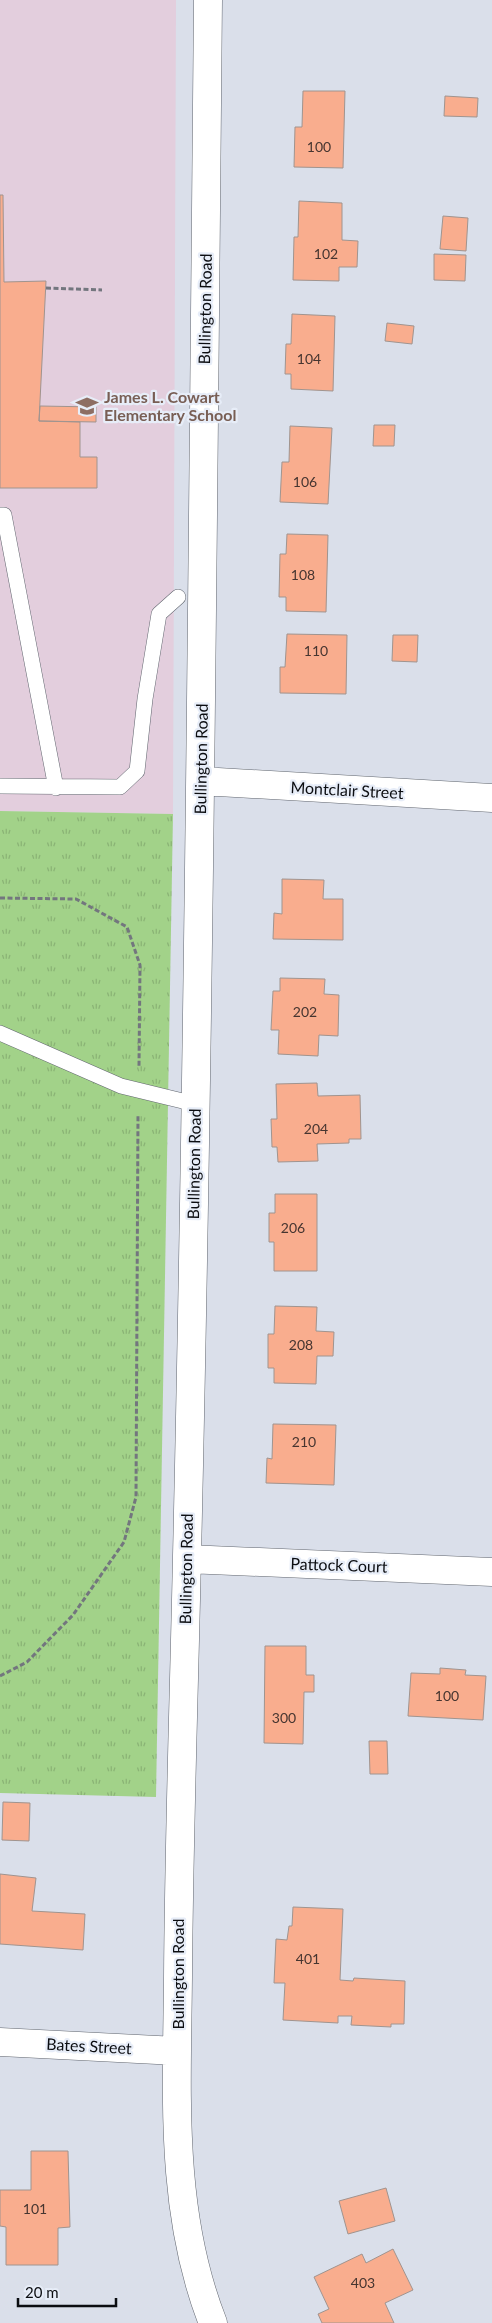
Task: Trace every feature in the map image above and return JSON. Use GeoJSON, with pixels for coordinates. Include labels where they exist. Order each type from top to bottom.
{"type":"FeatureCollection","features":[{"type":"Feature","properties":{"kind":"street","name":"Bullington Road"},"geometry":{"type":"LineString","coordinates":[[208,0],[201,782],[187,1559],[179,1810],[177,2051],[178,2164],[188,2240],[213,2323]]}},
{"type":"Feature","properties":{"kind":"street","name":"Montclair Street"},"geometry":{"type":"LineString","coordinates":[[201,782],[492,798]]}},
{"type":"Feature","properties":{"kind":"street","name":"Pattock Court"},"geometry":{"type":"LineString","coordinates":[[187,1559],[492,1572]]}},
{"type":"Feature","properties":{"kind":"street","name":"Bates Street"},"geometry":{"type":"LineString","coordinates":[[0,2042],[177,2051]]}},
{"type":"Feature","properties":{"kind":"lane"},"geometry":{"type":"LineString","coordinates":[[0,515],[4,515],[56,788]]}},
{"type":"Feature","properties":{"kind":"lane"},"geometry":{"type":"LineString","coordinates":[[0,786],[56,788],[120,787],[137,771],[145,699],[159,614],[178,597]]}},
{"type":"Feature","properties":{"kind":"lane"},"geometry":{"type":"LineString","coordinates":[[0,1033],[120,1086],[195,1104]]}},
{"type":"Feature","properties":{"kind":"path"},"geometry":{"type":"LineString","coordinates":[[46,288],[102,290]]}},
{"type":"Feature","properties":{"kind":"path"},"geometry":{"type":"LineString","coordinates":[[0,898],[76,899],[127,927],[140,965],[136,1497],[124,1542],[73,1615],[27,1662],[0,1676]]}},
{"type":"Feature","properties":{"kind":"shaded area","name":"James L. Cowart Elementary School"},"geometry":{"type":"Polygon","coordinates":[[[0,0],[176,0],[173,814],[0,811],[0,0]]]}},
{"type":"Feature","properties":{"kind":"green space"},"geometry":{"type":"Polygon","coordinates":[[[0,811],[173,814],[156,1797],[0,1793],[0,811]]]}},
{"type":"Feature","properties":{"kind":"building"},"geometry":{"type":"Polygon","coordinates":[[[303,91],[345,91],[343,168],[294,167],[295,127],[302,127],[303,91]]]}},
{"type":"Feature","properties":{"kind":"building"},"geometry":{"type":"Polygon","coordinates":[[[445,96],[478,98],[477,117],[444,116],[445,96]]]}},
{"type":"Feature","properties":{"kind":"building","name":"James L. Cowart Elementary School"},"geometry":{"type":"Polygon","coordinates":[[[0,195],[3,195],[4,282],[46,281],[39,421],[80,422],[80,457],[97,457],[97,488],[0,488],[0,195]]]}},
{"type":"Feature","properties":{"kind":"building"},"geometry":{"type":"Polygon","coordinates":[[[299,201],[342,203],[342,240],[358,241],[357,267],[339,267],[339,281],[293,280],[294,237],[298,237],[299,201]]]}},
{"type":"Feature","properties":{"kind":"building"},"geometry":{"type":"Polygon","coordinates":[[[443,216],[468,218],[466,251],[440,249],[443,216]]]}},
{"type":"Feature","properties":{"kind":"building"},"geometry":{"type":"Polygon","coordinates":[[[434,254],[466,255],[465,281],[434,280],[434,254]]]}},
{"type":"Feature","properties":{"kind":"building"},"geometry":{"type":"Polygon","coordinates":[[[292,314],[335,316],[333,391],[291,389],[291,374],[285,374],[286,344],[291,344],[292,314]]]}},
{"type":"Feature","properties":{"kind":"building"},"geometry":{"type":"Polygon","coordinates":[[[387,323],[414,326],[412,344],[385,341],[387,323]]]}},
{"type":"Feature","properties":{"kind":"building"},"geometry":{"type":"Polygon","coordinates":[[[40,406],[96,407],[96,422],[39,421],[40,406]]]}},
{"type":"Feature","properties":{"kind":"building"},"geometry":{"type":"Polygon","coordinates":[[[374,425],[395,425],[394,446],[373,446],[374,425]]]}},
{"type":"Feature","properties":{"kind":"building"},"geometry":{"type":"Polygon","coordinates":[[[290,426],[332,428],[328,504],[280,502],[282,462],[289,462],[290,426]]]}},
{"type":"Feature","properties":{"kind":"building"},"geometry":{"type":"Polygon","coordinates":[[[287,534],[328,535],[326,612],[286,611],[286,597],[279,597],[280,554],[286,554],[287,534]]]}},
{"type":"Feature","properties":{"kind":"building"},"geometry":{"type":"Polygon","coordinates":[[[287,634],[347,635],[346,694],[280,693],[280,667],[285,667],[287,634]]]}},
{"type":"Feature","properties":{"kind":"building"},"geometry":{"type":"Polygon","coordinates":[[[393,635],[418,635],[417,662],[392,661],[393,635]]]}},
{"type":"Feature","properties":{"kind":"building"},"geometry":{"type":"Polygon","coordinates":[[[282,879],[324,880],[323,899],[343,899],[343,940],[273,939],[274,913],[282,914],[282,879]]]}},
{"type":"Feature","properties":{"kind":"building"},"geometry":{"type":"Polygon","coordinates":[[[280,978],[325,979],[324,994],[339,995],[338,1036],[319,1035],[318,1056],[278,1054],[279,1030],[271,1030],[273,991],[280,991],[280,978]]]}},
{"type":"Feature","properties":{"kind":"building"},"geometry":{"type":"Polygon","coordinates":[[[317,1083],[318,1096],[360,1095],[361,1139],[349,1139],[349,1143],[317,1144],[318,1161],[278,1162],[277,1147],[272,1147],[271,1119],[277,1119],[276,1084],[317,1083]]]}},
{"type":"Feature","properties":{"kind":"building"},"geometry":{"type":"Polygon","coordinates":[[[275,1194],[317,1194],[317,1271],[274,1271],[274,1242],[269,1242],[269,1213],[275,1213],[275,1194]]]}},
{"type":"Feature","properties":{"kind":"building"},"geometry":{"type":"Polygon","coordinates":[[[275,1306],[317,1307],[316,1331],[334,1332],[333,1356],[317,1356],[316,1384],[274,1383],[274,1368],[268,1368],[268,1334],[274,1334],[275,1306]]]}},
{"type":"Feature","properties":{"kind":"building"},"geometry":{"type":"Polygon","coordinates":[[[273,1424],[336,1425],[334,1485],[266,1483],[267,1458],[272,1459],[273,1424]]]}},
{"type":"Feature","properties":{"kind":"building"},"geometry":{"type":"Polygon","coordinates":[[[265,1646],[306,1646],[306,1675],[314,1675],[314,1692],[304,1692],[303,1744],[264,1743],[265,1646]]]}},
{"type":"Feature","properties":{"kind":"building"},"geometry":{"type":"Polygon","coordinates":[[[440,1668],[466,1670],[465,1675],[486,1676],[483,1720],[408,1716],[411,1673],[440,1674],[440,1668]]]}},
{"type":"Feature","properties":{"kind":"building"},"geometry":{"type":"Polygon","coordinates":[[[369,1741],[387,1741],[388,1774],[370,1774],[369,1741]]]}},
{"type":"Feature","properties":{"kind":"building"},"geometry":{"type":"Polygon","coordinates":[[[3,1802],[30,1803],[29,1841],[2,1840],[3,1802]]]}},
{"type":"Feature","properties":{"kind":"building"},"geometry":{"type":"Polygon","coordinates":[[[0,1874],[36,1878],[32,1911],[85,1914],[83,1950],[0,1944],[0,1874]]]}},
{"type":"Feature","properties":{"kind":"building"},"geometry":{"type":"Polygon","coordinates":[[[293,1907],[343,1909],[340,1980],[353,1981],[354,1978],[405,1981],[404,2024],[391,2024],[391,2027],[351,2025],[352,2016],[338,2016],[338,2023],[283,2020],[285,1983],[274,1983],[276,1939],[287,1940],[289,1926],[292,1926],[293,1907]]]}},
{"type":"Feature","properties":{"kind":"building"},"geometry":{"type":"Polygon","coordinates":[[[31,2151],[68,2151],[70,2227],[58,2228],[58,2265],[6,2265],[6,2227],[0,2226],[0,2190],[31,2190],[31,2151]]]}},
{"type":"Feature","properties":{"kind":"building"},"geometry":{"type":"Polygon","coordinates":[[[386,2188],[395,2221],[348,2234],[339,2201],[386,2188]]]}},
{"type":"Feature","properties":{"kind":"building"},"geometry":{"type":"Polygon","coordinates":[[[393,2249],[413,2290],[385,2303],[394,2323],[322,2323],[318,2314],[329,2309],[314,2277],[362,2254],[366,2263],[393,2249]]]}},
{"type":"Feature","properties":{"kind":"place","name":"James L. Cowart Elementary School"},"geometry":{"type":"Point","coordinates":[87,406]}}]}
